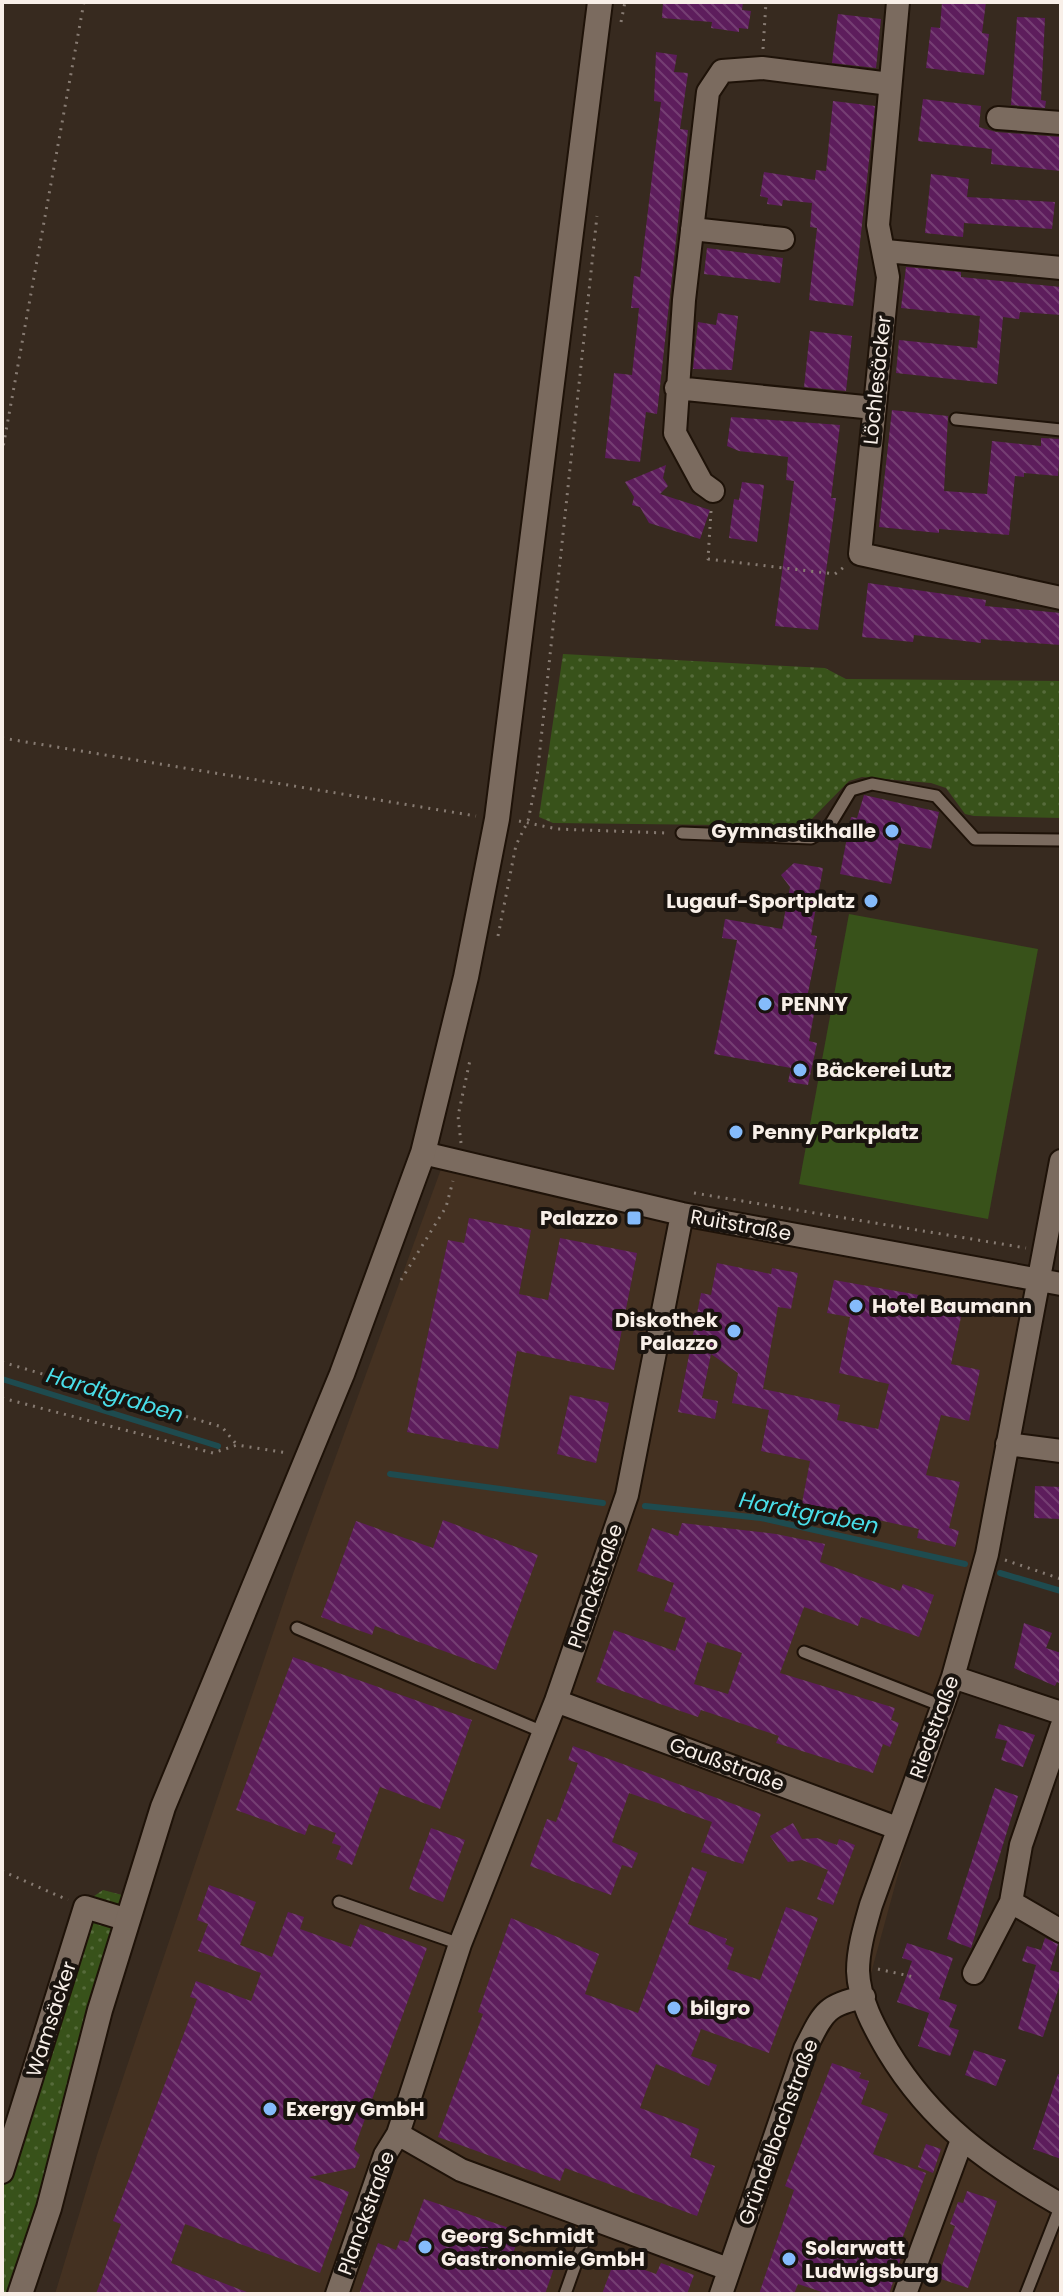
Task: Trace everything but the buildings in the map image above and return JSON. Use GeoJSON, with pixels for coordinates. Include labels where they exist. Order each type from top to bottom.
{"type":"FeatureCollection","features":[{"type":"Feature","properties":{"kind":"main road"},"geometry":{"type":"LineString","coordinates":[[20,2294],[49,2208],[128,1920],[163,1807],[308,1456],[423,1153],[466,977],[497,819],[600,2]]}},
{"type":"Feature","properties":{"kind":"street","name":"Löchlesäcker"},"geometry":{"type":"LineString","coordinates":[[860,554],[888,277],[886,251],[878,225],[898,2]]}},
{"type":"Feature","properties":{"kind":"street"},"geometry":{"type":"LineString","coordinates":[[713,491],[702,483],[675,433],[676,388],[708,92],[722,71],[762,68],[890,84]]}},
{"type":"Feature","properties":{"kind":"street"},"geometry":{"type":"LineString","coordinates":[[998,118],[1061,123]]}},
{"type":"Feature","properties":{"kind":"street"},"geometry":{"type":"LineString","coordinates":[[692,229],[783,239]]}},
{"type":"Feature","properties":{"kind":"street"},"geometry":{"type":"LineString","coordinates":[[886,251],[1061,268]]}},
{"type":"Feature","properties":{"kind":"street"},"geometry":{"type":"LineString","coordinates":[[676,388],[874,408]]}},
{"type":"Feature","properties":{"kind":"street"},"geometry":{"type":"LineString","coordinates":[[860,554],[1061,598]]}},
{"type":"Feature","properties":{"kind":"street","name":"Ruitstraße"},"geometry":{"type":"LineString","coordinates":[[423,1153],[568,1190],[684,1203],[1050,1282]]}},
{"type":"Feature","properties":{"kind":"street","name":"Riedstraße"},"geometry":{"type":"LineString","coordinates":[[1061,1161],[1045,1251],[1050,1282],[1007,1444],[987,1554],[953,1677],[897,1828],[864,1929],[858,1965],[870,2020],[910,2087],[933,2114],[962,2140],[1009,2175],[1061,2205]]}},
{"type":"Feature","properties":{"kind":"street","name":"Planckstraße"},"geometry":{"type":"LineString","coordinates":[[337,2294],[385,2155],[398,2134],[460,1944],[556,1701],[627,1495],[684,1203]]}},
{"type":"Feature","properties":{"kind":"street"},"geometry":{"type":"LineString","coordinates":[[1007,1444],[1061,1451]]}},
{"type":"Feature","properties":{"kind":"street"},"geometry":{"type":"LineString","coordinates":[[953,1677],[1061,1713]]}},
{"type":"Feature","properties":{"kind":"street","name":"Gaußstraße"},"geometry":{"type":"LineString","coordinates":[[556,1701],[897,1828]]}},
{"type":"Feature","properties":{"kind":"street"},"geometry":{"type":"LineString","coordinates":[[974,1973],[1011,1902],[1021,1845],[1061,1728]]}},
{"type":"Feature","properties":{"kind":"street"},"geometry":{"type":"LineString","coordinates":[[1011,1902],[1061,1931]]}},
{"type":"Feature","properties":{"kind":"street"},"geometry":{"type":"LineString","coordinates":[[85,1907],[128,1920]]}},
{"type":"Feature","properties":{"kind":"street","name":"Wamsäcker"},"geometry":{"type":"LineString","coordinates":[[2,2172],[85,1907]]}},
{"type":"Feature","properties":{"kind":"street","name":"Gründelbachstraße"},"geometry":{"type":"LineString","coordinates":[[721,2294],[805,2049],[824,2013],[836,2003],[864,1997]]}},
{"type":"Feature","properties":{"kind":"street","name":"Planckstraße"},"geometry":{"type":"LineString","coordinates":[[398,2134],[461,2170],[728,2269]]}},
{"type":"Feature","properties":{"kind":"street"},"geometry":{"type":"LineString","coordinates":[[905,2294],[962,2140]]}},
{"type":"Feature","properties":{"kind":"lane"},"geometry":{"type":"LineString","coordinates":[[956,419],[1061,430]]}},
{"type":"Feature","properties":{"kind":"lane"},"geometry":{"type":"LineString","coordinates":[[682,833],[811,838],[828,828],[851,790],[872,784],[936,796],[975,839],[1061,840]]}},
{"type":"Feature","properties":{"kind":"lane"},"geometry":{"type":"LineString","coordinates":[[297,1628],[543,1732]]}},
{"type":"Feature","properties":{"kind":"lane"},"geometry":{"type":"LineString","coordinates":[[804,1652],[942,1706]]}},
{"type":"Feature","properties":{"kind":"lane"},"geometry":{"type":"LineString","coordinates":[[339,1902],[460,1944]]}},
{"type":"Feature","properties":{"kind":"lane"},"geometry":{"type":"LineString","coordinates":[[1026,2294],[1061,2205]]}},
{"type":"Feature","properties":{"kind":"lane"},"geometry":{"type":"LineString","coordinates":[[565,2294],[592,2218]]}},
{"type":"Feature","properties":{"kind":"path"},"geometry":{"type":"LineString","coordinates":[[2,453],[84,2]]}},
{"type":"Feature","properties":{"kind":"path"},"geometry":{"type":"LineString","coordinates":[[762,68],[766,2]]}},
{"type":"Feature","properties":{"kind":"path"},"geometry":{"type":"LineString","coordinates":[[713,491],[708,559],[835,574],[860,554]]}},
{"type":"Feature","properties":{"kind":"path"},"geometry":{"type":"LineString","coordinates":[[2,738],[497,819],[528,821],[557,829],[682,833]]}},
{"type":"Feature","properties":{"kind":"path"},"geometry":{"type":"LineString","coordinates":[[463,1135],[469,1140]]}},
{"type":"Feature","properties":{"kind":"path"},"geometry":{"type":"LineString","coordinates":[[399,1283],[446,1207],[457,1161]]}},
{"type":"Feature","properties":{"kind":"path"},"geometry":{"type":"LineString","coordinates":[[684,1203],[1045,1251]]}},
{"type":"Feature","properties":{"kind":"path"},"geometry":{"type":"LineString","coordinates":[[2,1362],[222,1427],[237,1445]]}},
{"type":"Feature","properties":{"kind":"path"},"geometry":{"type":"LineString","coordinates":[[2,1398],[213,1453],[237,1445],[308,1456]]}},
{"type":"Feature","properties":{"kind":"path"},"geometry":{"type":"LineString","coordinates":[[987,1554],[1061,1579]]}},
{"type":"Feature","properties":{"kind":"path"},"geometry":{"type":"LineString","coordinates":[[2,1871],[85,1907]]}},
{"type":"Feature","properties":{"kind":"path"},"geometry":{"type":"LineString","coordinates":[[858,1965],[914,1977]]}},
{"type":"Feature","properties":{"kind":"shaded area"},"geometry":{"type":"Polygon","coordinates":[[[444,1161],[1051,1274],[1023,1418],[870,1977],[884,2031],[940,2118],[1061,2193],[1061,2294],[55,2294],[97,2155],[295,1568],[444,1161]]]}},
{"type":"Feature","properties":{"kind":"green space"},"geometry":{"type":"Polygon","coordinates":[[[563,654],[825,668],[846,679],[1061,681],[1061,818],[974,816],[965,814],[946,788],[931,783],[862,777],[849,781],[805,826],[553,823],[539,817],[563,654]]]}},
{"type":"Feature","properties":{"kind":"green space"},"geometry":{"type":"Polygon","coordinates":[[[849,914],[1038,949],[988,1219],[799,1184],[849,914]]]}},
{"type":"Feature","properties":{"kind":"green space"},"geometry":{"type":"Polygon","coordinates":[[[103,1890],[134,1898],[20,2294],[2,2294],[2,2139],[72,1911],[103,1890]]]}},
{"type":"Feature","properties":{"kind":"waterway","name":"Hardtgraben"},"geometry":{"type":"LineString","coordinates":[[2,1379],[218,1446]]}},
{"type":"Feature","properties":{"kind":"waterway","name":"Hardtgraben"},"geometry":{"type":"LineString","coordinates":[[390,1474],[603,1503]]}},
{"type":"Feature","properties":{"kind":"waterway","name":"Hardtgraben"},"geometry":{"type":"LineString","coordinates":[[645,1506],[761,1518],[965,1564]]}},
{"type":"Feature","properties":{"kind":"waterway","name":"Hardtgraben"},"geometry":{"type":"LineString","coordinates":[[1000,1573],[1061,1591]]}},
{"type":"Feature","properties":{"kind":"place","name":"Gymnastikhalle"},"geometry":{"type":"Point","coordinates":[892,831]}},
{"type":"Feature","properties":{"kind":"place","name":"Lugauf-Sportplatz"},"geometry":{"type":"Point","coordinates":[871,901]}},
{"type":"Feature","properties":{"kind":"place","name":"PENNY"},"geometry":{"type":"Point","coordinates":[765,1004]}},
{"type":"Feature","properties":{"kind":"place","name":"Bäckerei Lutz"},"geometry":{"type":"Point","coordinates":[800,1070]}},
{"type":"Feature","properties":{"kind":"place","name":"Penny Parkplatz"},"geometry":{"type":"Point","coordinates":[736,1132]}},
{"type":"Feature","properties":{"kind":"place","name":"Palazzo"},"geometry":{"type":"Point","coordinates":[634,1218]}},
{"type":"Feature","properties":{"kind":"place","name":"Hotel Baumann"},"geometry":{"type":"Point","coordinates":[856,1306]}},
{"type":"Feature","properties":{"kind":"place","name":"Diskothek Palazzo"},"geometry":{"type":"Point","coordinates":[734,1331]}},
{"type":"Feature","properties":{"kind":"place","name":"bilgro"},"geometry":{"type":"Point","coordinates":[674,2008]}},
{"type":"Feature","properties":{"kind":"place","name":"Exergy GmbH"},"geometry":{"type":"Point","coordinates":[270,2109]}},
{"type":"Feature","properties":{"kind":"place","name":"Georg Schmidt Gastronomie GmbH"},"geometry":{"type":"Point","coordinates":[425,2247]}},
{"type":"Feature","properties":{"kind":"place","name":"Solarwatt Ludwigsburg"},"geometry":{"type":"Point","coordinates":[789,2259]}}]}
